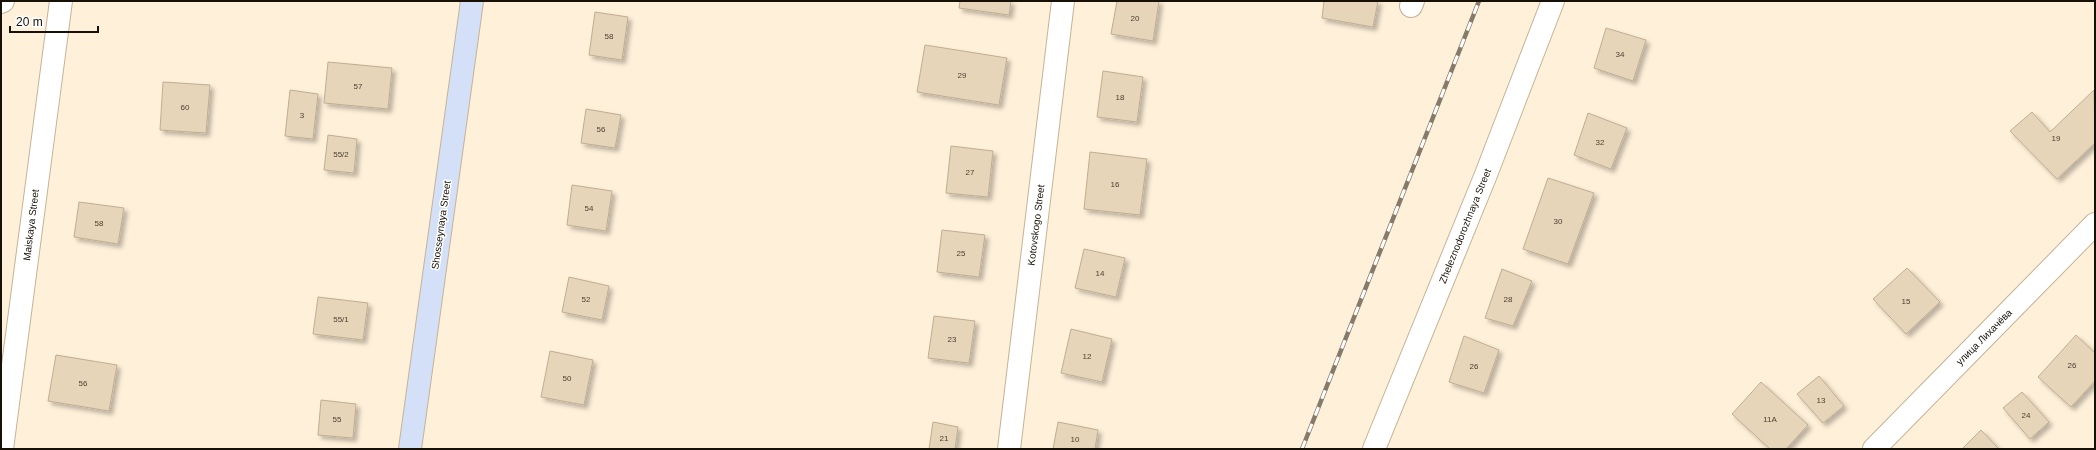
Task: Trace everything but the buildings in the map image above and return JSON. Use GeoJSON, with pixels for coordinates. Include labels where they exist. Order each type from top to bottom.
{"type":"FeatureCollection","features":[{"type":"Feature","properties":{"kind":"main road","name":"Shosseynaya Street"},"geometry":{"type":"LineString","coordinates":[[410,449],[472,1]]}},
{"type":"Feature","properties":{"kind":"street","name":"Maiskaya Street"},"geometry":{"type":"LineString","coordinates":[[2,449],[61,1]]}},
{"type":"Feature","properties":{"kind":"street","name":"Kotovskogo Street"},"geometry":{"type":"LineString","coordinates":[[1009,449],[1062,1]]}},
{"type":"Feature","properties":{"kind":"street","name":"Zheleznodorozhnaya Street"},"geometry":{"type":"LineString","coordinates":[[1374,449],[1485,177],[1553,1]]}},
{"type":"Feature","properties":{"kind":"street","name":"улица Лихачёва"},"geometry":{"type":"LineString","coordinates":[[1874,449],[2095,224]]}},
{"type":"Feature","properties":{"kind":"railway"},"geometry":{"type":"LineString","coordinates":[[1302,449],[1479,1]]}}]}
